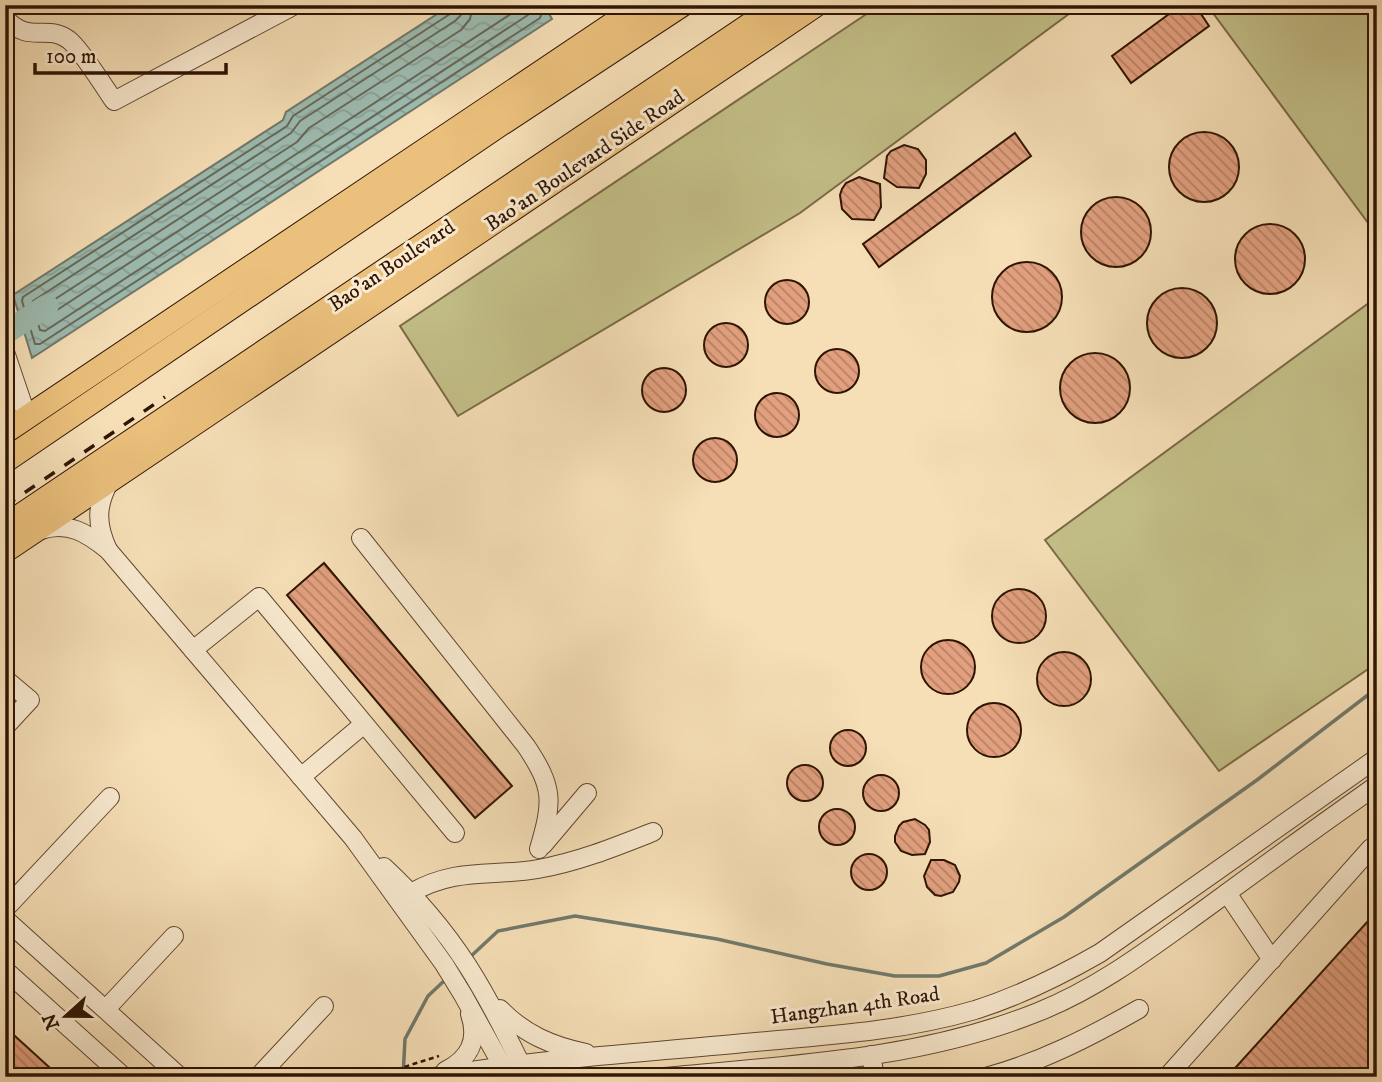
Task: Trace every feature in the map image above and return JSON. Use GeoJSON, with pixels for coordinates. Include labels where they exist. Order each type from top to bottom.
{"type":"FeatureCollection","features":[{"type":"Feature","properties":{"kind":"main road"},"geometry":{"type":"LineString","coordinates":[[5,432],[641,5]]}},
{"type":"Feature","properties":{"kind":"main road"},"geometry":{"type":"LineString","coordinates":[[5,461],[498,126],[682,5]]}},
{"type":"Feature","properties":{"kind":"main road","name":"Bao'an Boulevard"},"geometry":{"type":"LineString","coordinates":[[5,526],[779,5]]}},
{"type":"Feature","properties":{"kind":"main road","name":"Bao'an Boulevard Side Road"},"geometry":{"type":"LineString","coordinates":[[5,551],[816,5]]}},
{"type":"Feature","properties":{"kind":"main road"},"geometry":{"type":"LineString","coordinates":[[551,184],[602,126]]}},
{"type":"Feature","properties":{"kind":"main road"},"geometry":{"type":"LineString","coordinates":[[192,306],[331,240]]}},
{"type":"Feature","properties":{"kind":"street"},"geometry":{"type":"LineString","coordinates":[[5,19],[13,27],[29,35],[52,33],[69,40],[114,101],[295,5]]}},
{"type":"Feature","properties":{"kind":"street"},"geometry":{"type":"LineString","coordinates":[[5,352],[27,417]]}},
{"type":"Feature","properties":{"kind":"street"},"geometry":{"type":"LineString","coordinates":[[108,550],[101,534],[98,510],[110,481]]}},
{"type":"Feature","properties":{"kind":"street"},"geometry":{"type":"LineString","coordinates":[[34,532],[51,526],[72,527],[108,550],[353,838],[515,1071]]}},
{"type":"Feature","properties":{"kind":"street"},"geometry":{"type":"LineString","coordinates":[[361,538],[526,746],[541,769],[548,785],[549,803],[539,849]]}},
{"type":"Feature","properties":{"kind":"street"},"geometry":{"type":"LineString","coordinates":[[193,650],[259,597],[455,833]]}},
{"type":"Feature","properties":{"kind":"street"},"geometry":{"type":"LineString","coordinates":[[5,679],[30,700],[5,727]]}},
{"type":"Feature","properties":{"kind":"street"},"geometry":{"type":"LineString","coordinates":[[301,776],[364,724]]}},
{"type":"Feature","properties":{"kind":"street","name":"Hangzhan 4th Road"},"geometry":{"type":"LineString","coordinates":[[434,1077],[515,1071],[604,1056],[891,1028],[975,1010],[1063,974],[1100,953],[1377,758]]}},
{"type":"Feature","properties":{"kind":"street"},"geometry":{"type":"LineString","coordinates":[[663,1077],[871,1055],[967,1037],[1040,1012],[1121,969],[1377,785]]}},
{"type":"Feature","properties":{"kind":"street"},"geometry":{"type":"LineString","coordinates":[[512,872],[539,849],[587,793]]}},
{"type":"Feature","properties":{"kind":"street"},"geometry":{"type":"LineString","coordinates":[[5,909],[110,797]]}},
{"type":"Feature","properties":{"kind":"street"},"geometry":{"type":"LineString","coordinates":[[411,893],[451,876],[512,872],[577,860],[653,832]]}},
{"type":"Feature","properties":{"kind":"street"},"geometry":{"type":"LineString","coordinates":[[353,838],[411,893],[452,940],[484,991],[515,1071]]}},
{"type":"Feature","properties":{"kind":"street"},"geometry":{"type":"LineString","coordinates":[[1167,1077],[1371,848]]}},
{"type":"Feature","properties":{"kind":"street"},"geometry":{"type":"LineString","coordinates":[[1227,892],[1272,960]]}},
{"type":"Feature","properties":{"kind":"street"},"geometry":{"type":"LineString","coordinates":[[5,919],[180,1077]]}},
{"type":"Feature","properties":{"kind":"street"},"geometry":{"type":"LineString","coordinates":[[106,1009],[174,936]]}},
{"type":"Feature","properties":{"kind":"street"},"geometry":{"type":"LineString","coordinates":[[5,970],[124,1077]]}},
{"type":"Feature","properties":{"kind":"street"},"geometry":{"type":"LineString","coordinates":[[484,991],[513,1022],[533,1036],[554,1045],[604,1056]]}},
{"type":"Feature","properties":{"kind":"street"},"geometry":{"type":"LineString","coordinates":[[434,1077],[458,1064],[473,1042],[472,1020],[463,995]]}},
{"type":"Feature","properties":{"kind":"street"},"geometry":{"type":"LineString","coordinates":[[258,1077],[324,1006]]}},
{"type":"Feature","properties":{"kind":"street"},"geometry":{"type":"LineString","coordinates":[[986,1077],[1044,1058],[1090,1037],[1139,1009]]}},
{"type":"Feature","properties":{"kind":"street"},"geometry":{"type":"LineString","coordinates":[[871,1055],[875,1077]]}},
{"type":"Feature","properties":{"kind":"path"},"geometry":{"type":"LineString","coordinates":[[372,1077],[435,1057]]}},
{"type":"Feature","properties":{"kind":"shaded area"},"geometry":{"type":"Polygon","coordinates":[[[880,5],[1081,5],[800,213],[458,416],[400,326],[880,5]]]}},
{"type":"Feature","properties":{"kind":"shaded area"},"geometry":{"type":"Polygon","coordinates":[[[1207,5],[1377,5],[1377,235],[1207,5]]]}},
{"type":"Feature","properties":{"kind":"shaded area"},"geometry":{"type":"Polygon","coordinates":[[[1377,297],[1377,663],[1219,771],[1045,540],[1377,297]]]}},
{"type":"Feature","properties":{"kind":"water"},"geometry":{"type":"Polygon","coordinates":[[[451,5],[544,5],[552,19],[32,358],[13,295],[283,120],[286,112],[451,5]]]}},
{"type":"Feature","properties":{"kind":"building"},"geometry":{"type":"Polygon","coordinates":[[[1163,5],[1195,5],[1209,26],[1131,83],[1112,56],[1169,14],[1163,5]]]}},
{"type":"Feature","properties":{"kind":"building"},"geometry":{"type":"Polygon","coordinates":[[[1211,132],[1224,138],[1233,147],[1237,153],[1237,181],[1229,192],[1218,200],[1197,202],[1179,192],[1171,181],[1169,160],[1179,142],[1190,134],[1211,132]]]}},
{"type":"Feature","properties":{"kind":"building"},"geometry":{"type":"Polygon","coordinates":[[[1015,133],[1031,156],[879,267],[863,244],[1015,133]]]}},
{"type":"Feature","properties":{"kind":"building"},"geometry":{"type":"Polygon","coordinates":[[[904,145],[918,149],[926,160],[926,174],[919,188],[897,187],[884,178],[887,156],[904,145]]]}},
{"type":"Feature","properties":{"kind":"building"},"geometry":{"type":"Polygon","coordinates":[[[859,177],[880,184],[881,207],[874,220],[852,219],[842,209],[842,189],[846,183],[859,177]]]}},
{"type":"Feature","properties":{"kind":"building"},"geometry":{"type":"Polygon","coordinates":[[[1123,197],[1136,203],[1145,212],[1149,218],[1149,246],[1141,257],[1130,265],[1109,267],[1091,257],[1083,246],[1081,225],[1091,207],[1102,199],[1123,197]]]}},
{"type":"Feature","properties":{"kind":"building"},"geometry":{"type":"Polygon","coordinates":[[[1277,224],[1290,230],[1299,239],[1303,245],[1303,273],[1295,284],[1284,292],[1263,294],[1245,284],[1237,273],[1235,252],[1245,234],[1256,226],[1277,224]]]}},
{"type":"Feature","properties":{"kind":"building"},"geometry":{"type":"Polygon","coordinates":[[[1034,262],[1047,268],[1056,277],[1060,283],[1060,311],[1052,322],[1041,330],[1020,332],[1002,322],[994,311],[992,290],[1002,272],[1013,264],[1034,262]]]}},
{"type":"Feature","properties":{"kind":"building"},"geometry":{"type":"Polygon","coordinates":[[[787,280],[802,287],[809,302],[802,317],[787,324],[772,317],[765,302],[772,287],[787,280]]]}},
{"type":"Feature","properties":{"kind":"building"},"geometry":{"type":"Polygon","coordinates":[[[1189,288],[1202,294],[1211,303],[1215,309],[1215,337],[1207,348],[1196,356],[1175,358],[1157,348],[1149,337],[1147,316],[1157,298],[1168,290],[1189,288]]]}},
{"type":"Feature","properties":{"kind":"building"},"geometry":{"type":"Polygon","coordinates":[[[726,323],[741,330],[748,345],[741,360],[726,367],[711,360],[704,345],[711,330],[726,323]]]}},
{"type":"Feature","properties":{"kind":"building"},"geometry":{"type":"Polygon","coordinates":[[[837,349],[852,356],[859,371],[852,386],[837,393],[822,386],[815,371],[822,356],[837,349]]]}},
{"type":"Feature","properties":{"kind":"building"},"geometry":{"type":"Polygon","coordinates":[[[1102,353],[1115,359],[1124,368],[1128,374],[1128,402],[1120,413],[1109,421],[1088,423],[1070,413],[1062,402],[1060,381],[1070,363],[1081,355],[1102,353]]]}},
{"type":"Feature","properties":{"kind":"building"},"geometry":{"type":"Polygon","coordinates":[[[664,368],[679,375],[686,390],[679,405],[664,412],[649,405],[642,390],[649,375],[664,368]]]}},
{"type":"Feature","properties":{"kind":"building"},"geometry":{"type":"Polygon","coordinates":[[[777,393],[792,400],[799,415],[792,430],[777,437],[762,430],[755,415],[762,400],[777,393]]]}},
{"type":"Feature","properties":{"kind":"building"},"geometry":{"type":"Polygon","coordinates":[[[715,438],[730,445],[737,460],[730,475],[715,482],[700,475],[693,460],[700,445],[715,438]]]}},
{"type":"Feature","properties":{"kind":"building"},"geometry":{"type":"Polygon","coordinates":[[[324,563],[512,786],[475,818],[287,595],[324,563]]]}},
{"type":"Feature","properties":{"kind":"building"},"geometry":{"type":"Polygon","coordinates":[[[1019,589],[1038,597],[1046,616],[1038,635],[1019,643],[1000,635],[992,616],[1000,597],[1019,589]]]}},
{"type":"Feature","properties":{"kind":"building"},"geometry":{"type":"Polygon","coordinates":[[[948,640],[967,648],[975,667],[967,686],[948,694],[929,686],[921,667],[929,648],[948,640]]]}},
{"type":"Feature","properties":{"kind":"building"},"geometry":{"type":"Polygon","coordinates":[[[1064,652],[1083,660],[1091,679],[1083,698],[1064,706],[1045,698],[1037,679],[1045,660],[1064,652]]]}},
{"type":"Feature","properties":{"kind":"building"},"geometry":{"type":"Polygon","coordinates":[[[994,703],[1013,711],[1021,730],[1013,749],[994,757],[975,749],[967,730],[975,711],[994,703]]]}},
{"type":"Feature","properties":{"kind":"building"},"geometry":{"type":"Polygon","coordinates":[[[848,730],[861,735],[866,748],[861,761],[848,766],[835,761],[830,748],[835,735],[848,730]]]}},
{"type":"Feature","properties":{"kind":"building"},"geometry":{"type":"Polygon","coordinates":[[[805,765],[818,770],[823,783],[818,796],[805,801],[792,796],[787,783],[792,770],[805,765]]]}},
{"type":"Feature","properties":{"kind":"building"},"geometry":{"type":"Polygon","coordinates":[[[881,775],[894,780],[899,793],[894,806],[881,811],[868,806],[863,793],[868,780],[881,775]]]}},
{"type":"Feature","properties":{"kind":"building"},"geometry":{"type":"Polygon","coordinates":[[[837,809],[850,814],[855,827],[850,840],[837,845],[824,840],[819,827],[824,814],[837,809]]]}},
{"type":"Feature","properties":{"kind":"building"},"geometry":{"type":"Polygon","coordinates":[[[915,819],[929,830],[930,842],[925,854],[912,855],[901,851],[895,842],[899,826],[915,819]]]}},
{"type":"Feature","properties":{"kind":"building"},"geometry":{"type":"Polygon","coordinates":[[[869,854],[882,859],[887,872],[882,885],[869,890],[856,885],[851,872],[856,859],[869,854]]]}},
{"type":"Feature","properties":{"kind":"building"},"geometry":{"type":"Polygon","coordinates":[[[931,860],[944,860],[955,865],[960,876],[953,892],[935,895],[927,887],[924,876],[931,860]]]}},
{"type":"Feature","properties":{"kind":"building"},"geometry":{"type":"Polygon","coordinates":[[[1377,911],[1377,1077],[1227,1077],[1377,911]]]}},
{"type":"Feature","properties":{"kind":"building"},"geometry":{"type":"Polygon","coordinates":[[[5,1027],[60,1077],[5,1077],[5,1027]]]}},
{"type":"Feature","properties":{"kind":"waterway"},"geometry":{"type":"LineString","coordinates":[[5,333],[47,306]]}},
{"type":"Feature","properties":{"kind":"waterway"},"geometry":{"type":"LineString","coordinates":[[469,958],[498,931],[575,916],[717,939],[895,976],[939,976],[986,963],[1064,917],[1257,780],[1377,688]]}},
{"type":"Feature","properties":{"kind":"waterway"},"geometry":{"type":"LineString","coordinates":[[403,1077],[405,1039],[428,996],[445,980]]}},
{"type":"Feature","properties":{"kind":"railway"},"geometry":{"type":"LineString","coordinates":[[5,506],[165,397]]}}]}
